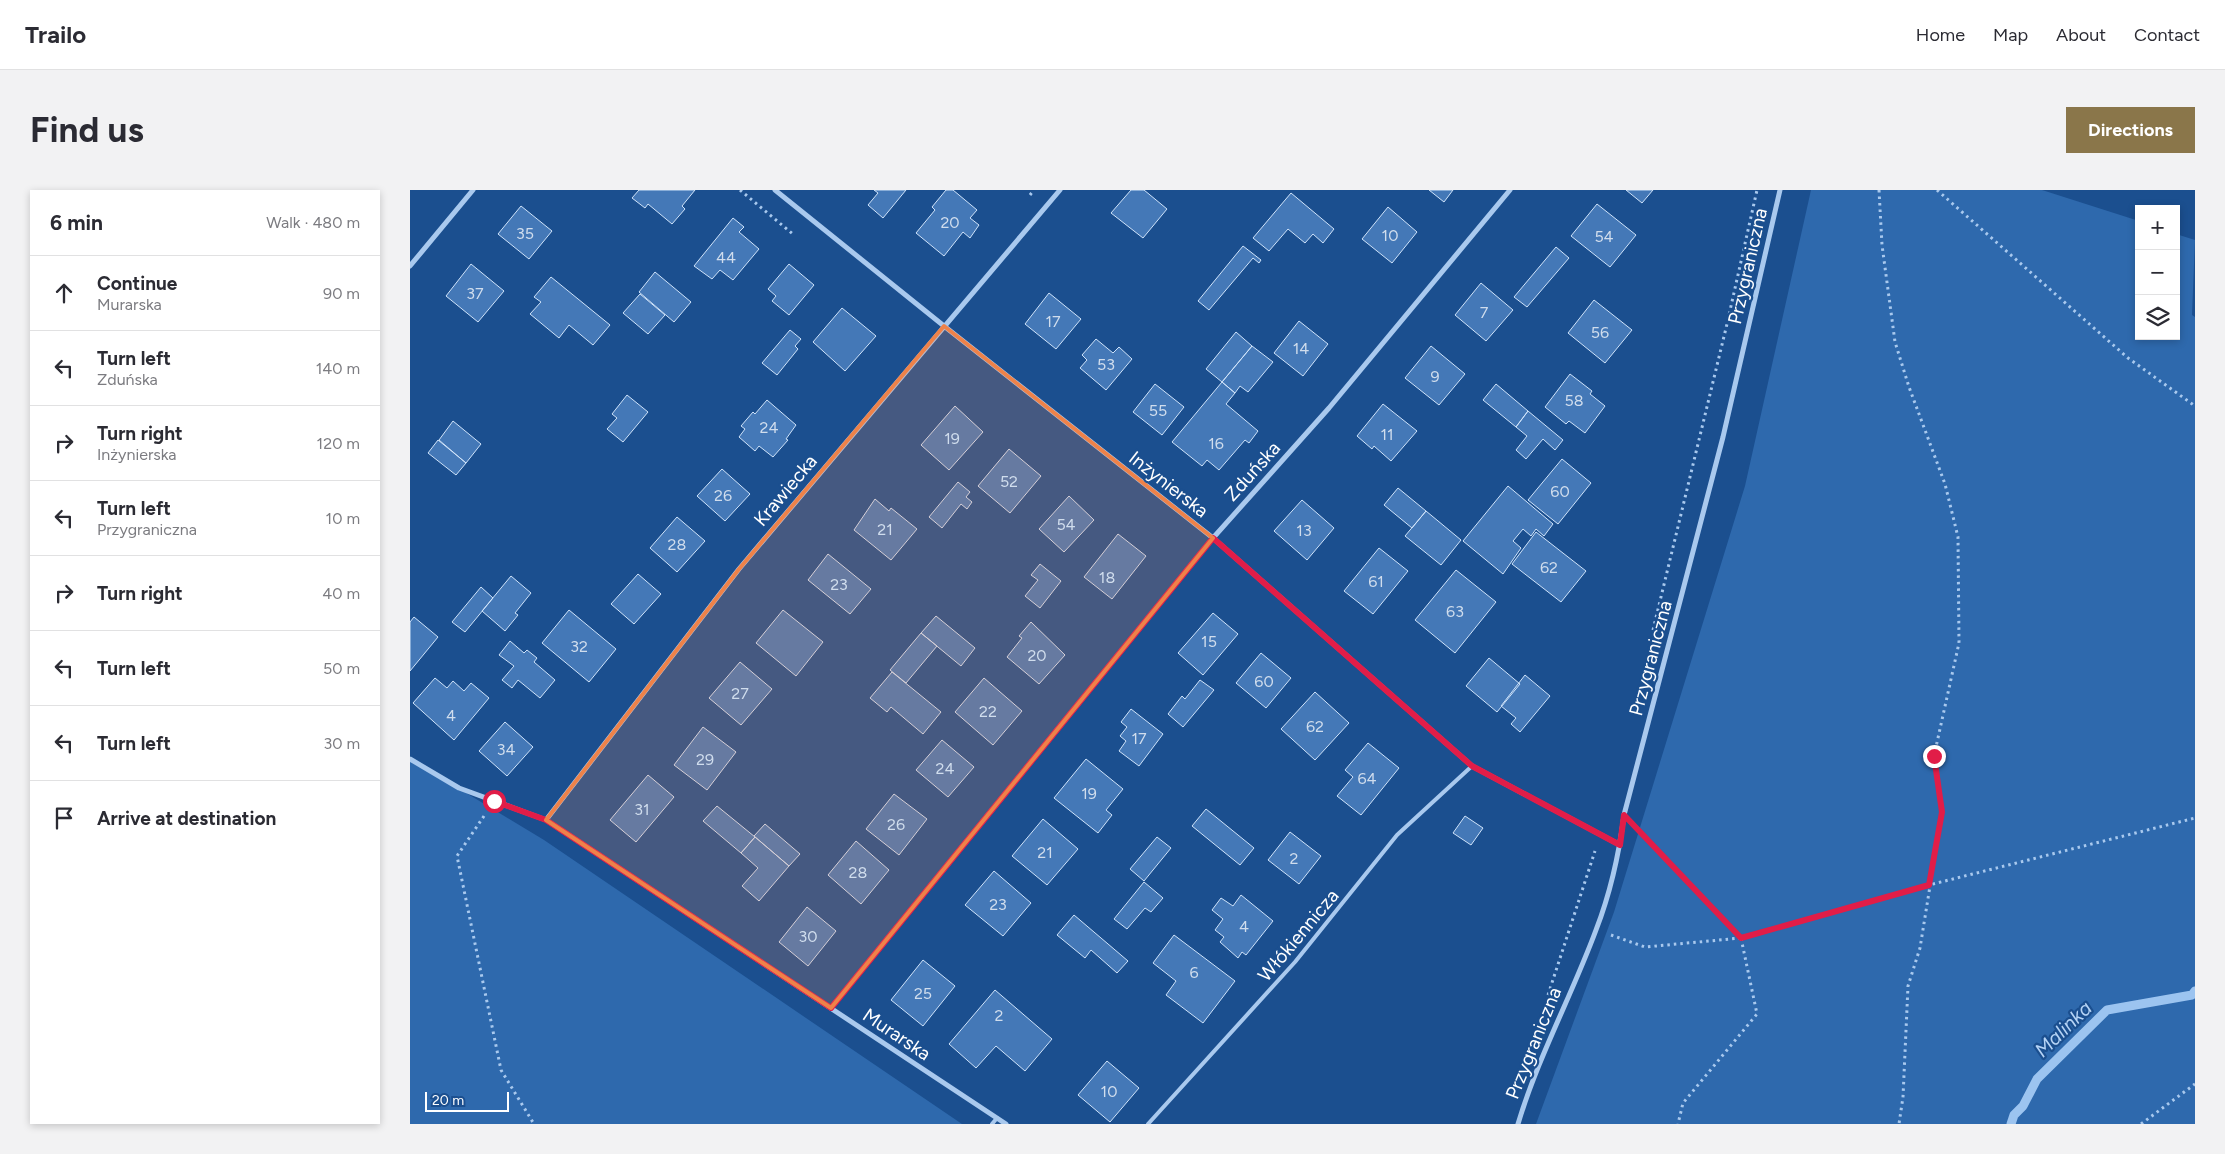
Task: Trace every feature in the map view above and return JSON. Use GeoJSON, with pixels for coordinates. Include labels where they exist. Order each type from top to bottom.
{"type":"FeatureCollection","features":[{"type":"Feature","properties":{"kind":"street"},"geometry":{"type":"LineString","coordinates":[[410,266],[473,190]]}},
{"type":"Feature","properties":{"kind":"street","name":"Inżynierska"},"geometry":{"type":"LineString","coordinates":[[775,190],[1213,538],[1472,766],[1620,845]]}},
{"type":"Feature","properties":{"kind":"street","name":"Krawiecka"},"geometry":{"type":"LineString","coordinates":[[546,820],[739,569],[1060,190]]}},
{"type":"Feature","properties":{"kind":"street","name":"Zduńska"},"geometry":{"type":"LineString","coordinates":[[831,1008],[1213,538],[1329,408],[1510,190]]}},
{"type":"Feature","properties":{"kind":"street","name":"Przygraniczna"},"geometry":{"type":"LineString","coordinates":[[1518,1124],[1528,1089],[1597,929],[1620,845],[1624,815],[1723,437],[1780,190]]}},
{"type":"Feature","properties":{"kind":"street","name":"Murarska"},"geometry":{"type":"LineString","coordinates":[[410,759],[459,788],[546,820],[1006,1124]]}},
{"type":"Feature","properties":{"kind":"lane","name":"Włókiennicza"},"geometry":{"type":"LineString","coordinates":[[1148,1124],[1295,962],[1397,834],[1472,766]]}},
{"type":"Feature","properties":{"kind":"lane"},"geometry":{"type":"LineString","coordinates":[[992,1124],[997,1118]]}},
{"type":"Feature","properties":{"kind":"path"},"geometry":{"type":"LineString","coordinates":[[740,190],[794,235]]}},
{"type":"Feature","properties":{"kind":"path"},"geometry":{"type":"LineString","coordinates":[[1030,195],[1034,190]]}},
{"type":"Feature","properties":{"kind":"path"},"geometry":{"type":"LineString","coordinates":[[1650,639],[1727,324],[1757,190]]}},
{"type":"Feature","properties":{"kind":"path"},"geometry":{"type":"LineString","coordinates":[[1879,190],[1882,245],[1895,342],[1909,387],[1945,484],[1958,537],[1959,643],[1934,756],[1942,812],[1920,948],[1908,986],[1903,1097],[1899,1124]]}},
{"type":"Feature","properties":{"kind":"path"},"geometry":{"type":"LineString","coordinates":[[1937,190],[2128,358],[2195,406]]}},
{"type":"Feature","properties":{"kind":"path"},"geometry":{"type":"LineString","coordinates":[[494,801],[457,856],[501,1070],[534,1124]]}},
{"type":"Feature","properties":{"kind":"path"},"geometry":{"type":"LineString","coordinates":[[1624,815],[1741,938],[1757,1014],[1683,1103],[1678,1124]]}},
{"type":"Feature","properties":{"kind":"path"},"geometry":{"type":"LineString","coordinates":[[1597,929],[1645,948],[1741,938],[1929,885],[2195,818]]}},
{"type":"Feature","properties":{"kind":"path"},"geometry":{"type":"LineString","coordinates":[[1546,1001],[1600,834]]}},
{"type":"Feature","properties":{"kind":"path"},"geometry":{"type":"LineString","coordinates":[[2141,1124],[2195,1084]]}},
{"type":"Feature","properties":{"kind":"highlighted area"},"geometry":{"type":"Polygon","coordinates":[[[944,326],[1213,538],[831,1008],[546,820],[739,569],[944,326]]]}},
{"type":"Feature","properties":{"kind":"shaded area"},"geometry":{"type":"Polygon","coordinates":[[[1811,190],[2042,190],[2135,220],[2135,340],[2180,340],[2180,235],[2195,240],[2192,315],[2195,317],[2195,1124],[1536,1124],[1614,912],[1745,486],[1811,190]]]}},
{"type":"Feature","properties":{"kind":"shaded area"},"geometry":{"type":"Polygon","coordinates":[[[410,759],[544,840],[962,1124],[410,1124],[410,759]]]}},
{"type":"Feature","properties":{"kind":"building"},"geometry":{"type":"Polygon","coordinates":[[[639,190],[695,190],[682,206],[685,209],[672,224],[648,204],[645,208],[632,198],[639,190]]]}},
{"type":"Feature","properties":{"kind":"building"},"geometry":{"type":"Polygon","coordinates":[[[874,190],[906,190],[883,218],[868,205],[878,193],[874,190]]]}},
{"type":"Feature","properties":{"kind":"building"},"geometry":{"type":"Polygon","coordinates":[[[946,190],[953,190],[977,210],[970,218],[979,225],[970,238],[963,232],[944,256],[916,233],[935,210],[932,207],[946,190]]]}},
{"type":"Feature","properties":{"kind":"building"},"geometry":{"type":"Polygon","coordinates":[[[1131,190],[1144,190],[1167,209],[1143,238],[1111,213],[1131,190]]]}},
{"type":"Feature","properties":{"kind":"building"},"geometry":{"type":"Polygon","coordinates":[[[1429,190],[1453,190],[1444,202],[1429,190]]]}},
{"type":"Feature","properties":{"kind":"building"},"geometry":{"type":"Polygon","coordinates":[[[1626,190],[1653,190],[1642,203],[1626,190]]]}},
{"type":"Feature","properties":{"kind":"building"},"geometry":{"type":"Polygon","coordinates":[[[1291,193],[1334,229],[1323,243],[1313,234],[1305,243],[1288,229],[1269,251],[1253,238],[1291,193]]]}},
{"type":"Feature","properties":{"kind":"building"},"geometry":{"type":"Polygon","coordinates":[[[1597,204],[1636,235],[1610,267],[1571,236],[1597,204]]]}},
{"type":"Feature","properties":{"kind":"building"},"geometry":{"type":"Polygon","coordinates":[[[521,206],[552,231],[529,259],[498,234],[521,206]]]}},
{"type":"Feature","properties":{"kind":"building"},"geometry":{"type":"Polygon","coordinates":[[[1388,207],[1417,232],[1392,263],[1362,239],[1388,207]]]}},
{"type":"Feature","properties":{"kind":"building"},"geometry":{"type":"Polygon","coordinates":[[[733,218],[744,227],[739,232],[759,249],[733,280],[720,270],[712,279],[694,266],[733,218]]]}},
{"type":"Feature","properties":{"kind":"building"},"geometry":{"type":"Polygon","coordinates":[[[1243,246],[1261,260],[1259,263],[1253,258],[1209,310],[1198,301],[1243,246]]]}},
{"type":"Feature","properties":{"kind":"building"},"geometry":{"type":"Polygon","coordinates":[[[1556,247],[1569,258],[1527,307],[1514,297],[1556,247]]]}},
{"type":"Feature","properties":{"kind":"building"},"geometry":{"type":"Polygon","coordinates":[[[471,264],[504,291],[478,322],[446,296],[471,264]]]}},
{"type":"Feature","properties":{"kind":"building"},"geometry":{"type":"Polygon","coordinates":[[[789,264],[814,285],[789,315],[772,301],[776,296],[768,289],[789,264]]]}},
{"type":"Feature","properties":{"kind":"building"},"geometry":{"type":"Polygon","coordinates":[[[655,272],[691,302],[674,322],[639,292],[655,272]]]}},
{"type":"Feature","properties":{"kind":"building"},"geometry":{"type":"Polygon","coordinates":[[[551,277],[610,325],[593,345],[569,325],[559,338],[530,314],[541,302],[534,297],[551,277]]]}},
{"type":"Feature","properties":{"kind":"building"},"geometry":{"type":"Polygon","coordinates":[[[1481,283],[1513,310],[1486,341],[1455,315],[1481,283]]]}},
{"type":"Feature","properties":{"kind":"building"},"geometry":{"type":"Polygon","coordinates":[[[1049,293],[1081,319],[1056,349],[1025,324],[1049,293]]]}},
{"type":"Feature","properties":{"kind":"building"},"geometry":{"type":"Polygon","coordinates":[[[640,294],[665,315],[648,334],[623,313],[640,294]]]}},
{"type":"Feature","properties":{"kind":"building"},"geometry":{"type":"Polygon","coordinates":[[[1594,300],[1632,330],[1605,363],[1568,333],[1594,300]]]}},
{"type":"Feature","properties":{"kind":"building"},"geometry":{"type":"Polygon","coordinates":[[[842,308],[876,336],[845,371],[813,342],[842,308]]]}},
{"type":"Feature","properties":{"kind":"building"},"geometry":{"type":"Polygon","coordinates":[[[1299,321],[1328,344],[1303,376],[1274,353],[1299,321]]]}},
{"type":"Feature","properties":{"kind":"building"},"geometry":{"type":"Polygon","coordinates":[[[790,330],[801,339],[795,346],[798,349],[777,375],[762,363],[790,330]]]}},
{"type":"Feature","properties":{"kind":"building"},"geometry":{"type":"Polygon","coordinates":[[[1236,332],[1252,346],[1222,382],[1206,369],[1236,332]]]}},
{"type":"Feature","properties":{"kind":"building"},"geometry":{"type":"Polygon","coordinates":[[[1096,339],[1113,353],[1119,347],[1132,359],[1106,390],[1080,368],[1087,360],[1082,355],[1096,339]]]}},
{"type":"Feature","properties":{"kind":"building"},"geometry":{"type":"Polygon","coordinates":[[[1252,346],[1273,362],[1248,392],[1240,386],[1235,393],[1222,382],[1252,346]]]}},
{"type":"Feature","properties":{"kind":"building"},"geometry":{"type":"Polygon","coordinates":[[[1431,346],[1465,374],[1439,405],[1405,378],[1431,346]]]}},
{"type":"Feature","properties":{"kind":"building"},"geometry":{"type":"Polygon","coordinates":[[[1570,374],[1592,391],[1590,394],[1605,406],[1585,433],[1569,421],[1566,424],[1545,407],[1570,374]]]}},
{"type":"Feature","properties":{"kind":"building"},"geometry":{"type":"Polygon","coordinates":[[[1222,382],[1235,393],[1226,404],[1258,431],[1249,443],[1245,440],[1219,470],[1207,460],[1202,466],[1172,442],[1222,382]]]}},
{"type":"Feature","properties":{"kind":"building"},"geometry":{"type":"Polygon","coordinates":[[[1155,384],[1184,407],[1162,435],[1133,412],[1155,384]]]}},
{"type":"Feature","properties":{"kind":"building"},"geometry":{"type":"Polygon","coordinates":[[[1496,384],[1528,411],[1516,427],[1483,400],[1496,384]]]}},
{"type":"Feature","properties":{"kind":"building"},"geometry":{"type":"Polygon","coordinates":[[[627,395],[648,412],[623,442],[607,429],[617,418],[612,414],[627,395]]]}},
{"type":"Feature","properties":{"kind":"building"},"geometry":{"type":"Polygon","coordinates":[[[767,400],[796,425],[786,439],[788,440],[773,457],[759,446],[755,451],[739,437],[745,429],[741,426],[767,400]]]}},
{"type":"Feature","properties":{"kind":"building"},"geometry":{"type":"Polygon","coordinates":[[[1383,404],[1417,431],[1391,461],[1374,446],[1372,449],[1357,436],[1383,404]]]}},
{"type":"Feature","properties":{"kind":"building"},"geometry":{"type":"Polygon","coordinates":[[[955,406],[983,432],[949,470],[921,445],[955,406]]]}},
{"type":"Feature","properties":{"kind":"building"},"geometry":{"type":"Polygon","coordinates":[[[1528,411],[1563,440],[1555,450],[1543,439],[1526,459],[1516,450],[1527,436],[1516,427],[1528,411]]]}},
{"type":"Feature","properties":{"kind":"building"},"geometry":{"type":"Polygon","coordinates":[[[453,421],[481,444],[466,463],[439,440],[453,421]]]}},
{"type":"Feature","properties":{"kind":"building"},"geometry":{"type":"Polygon","coordinates":[[[438,440],[466,463],[456,475],[428,453],[438,440]]]}},
{"type":"Feature","properties":{"kind":"building"},"geometry":{"type":"Polygon","coordinates":[[[1009,449],[1041,476],[1010,513],[978,486],[1009,449]]]}},
{"type":"Feature","properties":{"kind":"building"},"geometry":{"type":"Polygon","coordinates":[[[1562,459],[1591,483],[1558,524],[1528,500],[1562,459]]]}},
{"type":"Feature","properties":{"kind":"building"},"geometry":{"type":"Polygon","coordinates":[[[722,469],[750,494],[725,521],[697,496],[722,469]]]}},
{"type":"Feature","properties":{"kind":"building"},"geometry":{"type":"Polygon","coordinates":[[[958,482],[970,492],[966,497],[972,502],[967,509],[961,504],[942,528],[929,517],[958,482]]]}},
{"type":"Feature","properties":{"kind":"building"},"geometry":{"type":"Polygon","coordinates":[[[1508,486],[1553,524],[1544,536],[1536,529],[1531,536],[1523,529],[1513,541],[1521,548],[1503,574],[1463,541],[1508,486]]]}},
{"type":"Feature","properties":{"kind":"building"},"geometry":{"type":"Polygon","coordinates":[[[1398,488],[1426,511],[1412,528],[1384,505],[1398,488]]]}},
{"type":"Feature","properties":{"kind":"building"},"geometry":{"type":"Polygon","coordinates":[[[1069,496],[1094,520],[1064,552],[1039,529],[1069,496]]]}},
{"type":"Feature","properties":{"kind":"building"},"geometry":{"type":"Polygon","coordinates":[[[875,499],[889,511],[891,508],[917,529],[891,560],[854,530],[875,499]]]}},
{"type":"Feature","properties":{"kind":"building"},"geometry":{"type":"Polygon","coordinates":[[[1302,500],[1334,528],[1307,560],[1274,531],[1302,500]]]}},
{"type":"Feature","properties":{"kind":"building"},"geometry":{"type":"Polygon","coordinates":[[[1426,511],[1461,540],[1441,565],[1405,536],[1426,511]]]}},
{"type":"Feature","properties":{"kind":"building"},"geometry":{"type":"Polygon","coordinates":[[[677,517],[705,541],[677,572],[650,548],[677,517]]]}},
{"type":"Feature","properties":{"kind":"building"},"geometry":{"type":"Polygon","coordinates":[[[1536,532],[1586,571],[1561,602],[1512,564],[1536,532]]]}},
{"type":"Feature","properties":{"kind":"building"},"geometry":{"type":"Polygon","coordinates":[[[1118,534],[1146,556],[1112,599],[1084,577],[1118,534]]]}},
{"type":"Feature","properties":{"kind":"building"},"geometry":{"type":"Polygon","coordinates":[[[1379,548],[1408,571],[1373,614],[1344,591],[1379,548]]]}},
{"type":"Feature","properties":{"kind":"building"},"geometry":{"type":"Polygon","coordinates":[[[828,554],[871,589],[850,614],[808,580],[828,554]]]}},
{"type":"Feature","properties":{"kind":"building"},"geometry":{"type":"Polygon","coordinates":[[[1040,564],[1061,581],[1040,608],[1025,596],[1038,580],[1031,575],[1040,564]]]}},
{"type":"Feature","properties":{"kind":"building"},"geometry":{"type":"Polygon","coordinates":[[[1456,570],[1496,602],[1455,653],[1415,620],[1456,570]]]}},
{"type":"Feature","properties":{"kind":"building"},"geometry":{"type":"Polygon","coordinates":[[[638,574],[661,594],[634,624],[611,604],[638,574]]]}},
{"type":"Feature","properties":{"kind":"building"},"geometry":{"type":"Polygon","coordinates":[[[511,576],[531,593],[515,613],[518,615],[505,631],[482,611],[511,576]]]}},
{"type":"Feature","properties":{"kind":"building"},"geometry":{"type":"Polygon","coordinates":[[[481,587],[493,598],[465,632],[452,622],[481,587]]]}},
{"type":"Feature","properties":{"kind":"building"},"geometry":{"type":"Polygon","coordinates":[[[569,610],[616,649],[589,682],[542,643],[569,610]]]}},
{"type":"Feature","properties":{"kind":"building"},"geometry":{"type":"Polygon","coordinates":[[[783,610],[823,642],[796,676],[756,643],[783,610]]]}},
{"type":"Feature","properties":{"kind":"building"},"geometry":{"type":"Polygon","coordinates":[[[1213,613],[1238,634],[1203,675],[1178,653],[1213,613]]]}},
{"type":"Feature","properties":{"kind":"building"},"geometry":{"type":"Polygon","coordinates":[[[936,616],[975,648],[961,666],[921,633],[936,616]]]}},
{"type":"Feature","properties":{"kind":"building"},"geometry":{"type":"Polygon","coordinates":[[[414,617],[438,637],[410,671],[410,622],[414,617]]]}},
{"type":"Feature","properties":{"kind":"building"},"geometry":{"type":"Polygon","coordinates":[[[1031,622],[1065,655],[1039,684],[1007,657],[1022,638],[1019,636],[1031,622]]]}},
{"type":"Feature","properties":{"kind":"building"},"geometry":{"type":"Polygon","coordinates":[[[921,633],[937,646],[906,683],[890,670],[921,633]]]}},
{"type":"Feature","properties":{"kind":"building"},"geometry":{"type":"Polygon","coordinates":[[[510,641],[524,653],[527,650],[537,658],[534,662],[555,680],[540,698],[518,680],[512,688],[502,680],[514,666],[499,655],[510,641]]]}},
{"type":"Feature","properties":{"kind":"building"},"geometry":{"type":"Polygon","coordinates":[[[1261,653],[1291,678],[1266,708],[1236,683],[1261,653]]]}},
{"type":"Feature","properties":{"kind":"building"},"geometry":{"type":"Polygon","coordinates":[[[1489,658],[1520,684],[1497,712],[1466,686],[1489,658]]]}},
{"type":"Feature","properties":{"kind":"building"},"geometry":{"type":"Polygon","coordinates":[[[740,662],[772,689],[741,725],[709,698],[740,662]]]}},
{"type":"Feature","properties":{"kind":"building"},"geometry":{"type":"Polygon","coordinates":[[[892,672],[941,712],[923,734],[891,707],[887,712],[870,698],[892,672]]]}},
{"type":"Feature","properties":{"kind":"building"},"geometry":{"type":"Polygon","coordinates":[[[1525,675],[1550,696],[1520,732],[1511,724],[1516,718],[1501,706],[1525,675]]]}},
{"type":"Feature","properties":{"kind":"building"},"geometry":{"type":"Polygon","coordinates":[[[435,678],[447,688],[453,681],[464,691],[471,683],[489,698],[454,740],[413,703],[435,678]]]}},
{"type":"Feature","properties":{"kind":"building"},"geometry":{"type":"Polygon","coordinates":[[[984,678],[1022,711],[993,745],[955,712],[984,678]]]}},
{"type":"Feature","properties":{"kind":"building"},"geometry":{"type":"Polygon","coordinates":[[[1200,680],[1214,690],[1183,727],[1168,714],[1182,696],[1185,699],[1200,680]]]}},
{"type":"Feature","properties":{"kind":"building"},"geometry":{"type":"Polygon","coordinates":[[[1315,692],[1349,723],[1315,760],[1281,729],[1315,692]]]}},
{"type":"Feature","properties":{"kind":"building"},"geometry":{"type":"Polygon","coordinates":[[[1131,709],[1163,734],[1139,766],[1119,751],[1126,741],[1120,736],[1127,727],[1121,722],[1131,709]]]}},
{"type":"Feature","properties":{"kind":"building"},"geometry":{"type":"Polygon","coordinates":[[[505,722],[533,747],[507,776],[479,751],[505,722]]]}},
{"type":"Feature","properties":{"kind":"building"},"geometry":{"type":"Polygon","coordinates":[[[703,727],[736,752],[707,790],[674,765],[703,727]]]}},
{"type":"Feature","properties":{"kind":"building"},"geometry":{"type":"Polygon","coordinates":[[[942,740],[974,767],[948,797],[916,770],[942,740]]]}},
{"type":"Feature","properties":{"kind":"building"},"geometry":{"type":"Polygon","coordinates":[[[1368,743],[1399,768],[1361,815],[1337,796],[1353,777],[1345,770],[1368,743]]]}},
{"type":"Feature","properties":{"kind":"building"},"geometry":{"type":"Polygon","coordinates":[[[1086,759],[1123,789],[1106,810],[1112,815],[1098,833],[1054,798],[1086,759]]]}},
{"type":"Feature","properties":{"kind":"building"},"geometry":{"type":"Polygon","coordinates":[[[648,775],[674,797],[636,842],[610,820],[648,775]]]}},
{"type":"Feature","properties":{"kind":"building"},"geometry":{"type":"Polygon","coordinates":[[[894,794],[927,819],[899,855],[866,829],[894,794]]]}},
{"type":"Feature","properties":{"kind":"building"},"geometry":{"type":"Polygon","coordinates":[[[717,806],[755,837],[741,853],[703,821],[717,806]]]}},
{"type":"Feature","properties":{"kind":"building"},"geometry":{"type":"Polygon","coordinates":[[[1206,809],[1254,848],[1240,865],[1192,826],[1206,809]]]}},
{"type":"Feature","properties":{"kind":"building"},"geometry":{"type":"Polygon","coordinates":[[[1465,816],[1483,828],[1471,845],[1453,833],[1465,816]]]}},
{"type":"Feature","properties":{"kind":"building"},"geometry":{"type":"Polygon","coordinates":[[[1043,819],[1078,849],[1047,885],[1012,856],[1043,819]]]}},
{"type":"Feature","properties":{"kind":"building"},"geometry":{"type":"Polygon","coordinates":[[[765,824],[800,854],[789,866],[754,836],[765,824]]]}},
{"type":"Feature","properties":{"kind":"building"},"geometry":{"type":"Polygon","coordinates":[[[1290,832],[1321,856],[1299,884],[1268,860],[1290,832]]]}},
{"type":"Feature","properties":{"kind":"building"},"geometry":{"type":"Polygon","coordinates":[[[755,837],[789,866],[759,901],[742,886],[758,868],[741,853],[755,837]]]}},
{"type":"Feature","properties":{"kind":"building"},"geometry":{"type":"Polygon","coordinates":[[[1157,837],[1171,848],[1144,881],[1130,869],[1157,837]]]}},
{"type":"Feature","properties":{"kind":"building"},"geometry":{"type":"Polygon","coordinates":[[[856,841],[889,870],[861,904],[828,875],[856,841]]]}},
{"type":"Feature","properties":{"kind":"building"},"geometry":{"type":"Polygon","coordinates":[[[994,871],[1031,903],[1003,936],[965,905],[994,871]]]}},
{"type":"Feature","properties":{"kind":"building"},"geometry":{"type":"Polygon","coordinates":[[[1144,882],[1163,898],[1151,912],[1145,908],[1127,929],[1114,919],[1144,882]]]}},
{"type":"Feature","properties":{"kind":"building"},"geometry":{"type":"Polygon","coordinates":[[[1241,895],[1273,921],[1246,955],[1242,952],[1238,958],[1220,942],[1224,937],[1215,930],[1223,919],[1212,910],[1221,898],[1233,906],[1241,895]]]}},
{"type":"Feature","properties":{"kind":"building"},"geometry":{"type":"Polygon","coordinates":[[[807,907],[836,931],[808,966],[779,942],[807,907]]]}},
{"type":"Feature","properties":{"kind":"building"},"geometry":{"type":"Polygon","coordinates":[[[1074,915],[1128,961],[1117,973],[1091,950],[1085,958],[1057,935],[1074,915]]]}},
{"type":"Feature","properties":{"kind":"building"},"geometry":{"type":"Polygon","coordinates":[[[1174,935],[1235,981],[1203,1023],[1166,995],[1176,981],[1153,963],[1174,935]]]}},
{"type":"Feature","properties":{"kind":"building"},"geometry":{"type":"Polygon","coordinates":[[[923,960],[955,986],[923,1026],[891,1000],[923,960]]]}},
{"type":"Feature","properties":{"kind":"building"},"geometry":{"type":"Polygon","coordinates":[[[995,990],[1052,1039],[1025,1071],[996,1046],[976,1068],[949,1044],[995,990]]]}},
{"type":"Feature","properties":{"kind":"building"},"geometry":{"type":"Polygon","coordinates":[[[1107,1061],[1139,1088],[1110,1122],[1078,1095],[1107,1061]]]}},
{"type":"Feature","properties":{"kind":"waterway","name":"Malinka"},"geometry":{"type":"LineString","coordinates":[[2011,1124],[2014,1115],[2023,1106],[2037,1079],[2107,1010],[2192,995],[2195,991]]}},
{"type":"Feature","properties":{"kind":"route"},"geometry":{"type":"LineString","coordinates":[[494,801],[546,820],[831,1008],[1213,538],[1472,766],[1620,845],[1624,815],[1741,938],[1929,885],[1942,812],[1934,756]]}}]}
